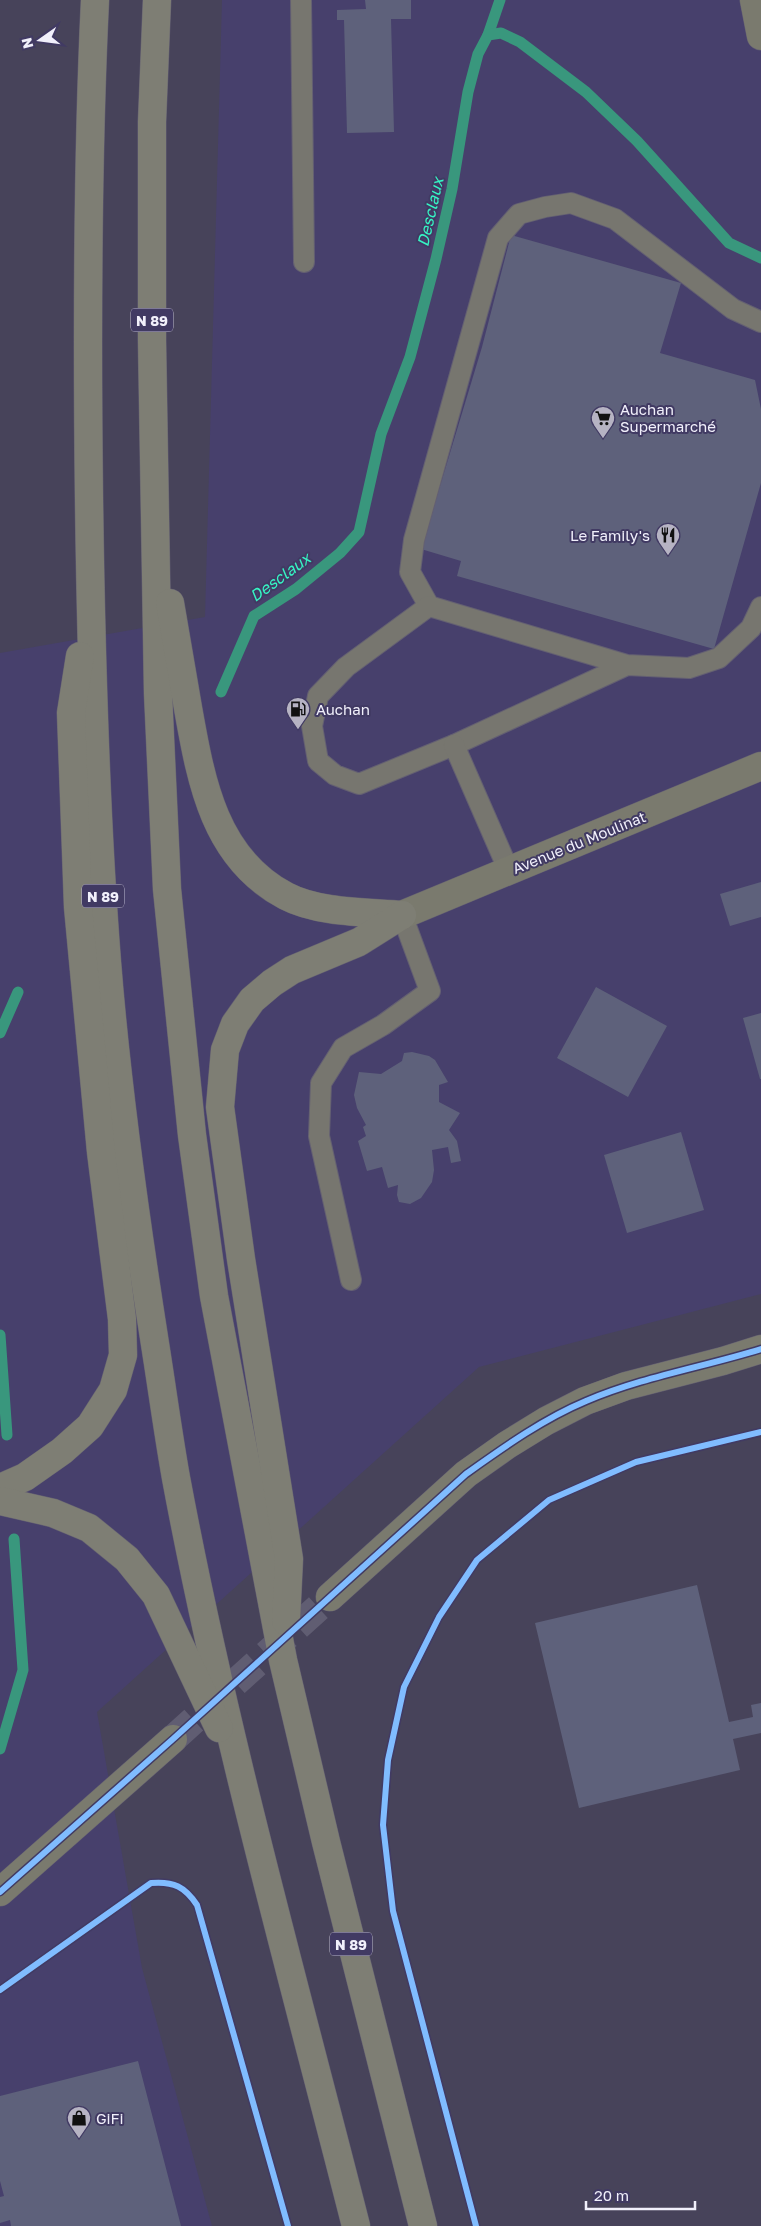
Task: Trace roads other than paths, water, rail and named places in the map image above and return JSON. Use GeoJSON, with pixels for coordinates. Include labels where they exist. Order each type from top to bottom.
{"type":"FeatureCollection","features":[{"type":"Feature","properties":{"kind":"highway","name":"N 89"},"geometry":{"type":"LineString","coordinates":[[95,0],[89,118],[87,349],[90,585],[99,837],[107,961],[121,1103],[144,1276],[176,1477],[217,1669],[243,1779],[356,2226]]}},
{"type":"Feature","properties":{"kind":"highway","name":"N 89"},"geometry":{"type":"LineString","coordinates":[[157,0],[152,132],[152,340],[158,692],[167,889],[192,1134],[214,1296],[283,1660],[328,1852],[423,2226]]}},
{"type":"Feature","properties":{"kind":"highway"},"geometry":{"type":"LineString","coordinates":[[155,518],[204,788],[220,828],[237,855],[260,878],[287,896],[323,908],[402,915]]}},
{"type":"Feature","properties":{"kind":"highway"},"geometry":{"type":"LineString","coordinates":[[0,1488],[32,1472],[62,1451],[90,1426],[113,1390],[123,1355],[122,1319],[99,1133],[78,907],[72,713],[90,585]]}},
{"type":"Feature","properties":{"kind":"highway"},"geometry":{"type":"LineString","coordinates":[[283,1660],[289,1559],[228,1171],[220,1108],[225,1050],[235,1024],[252,1000],[272,983],[292,970],[359,942],[402,915]]}},
{"type":"Feature","properties":{"kind":"highway"},"geometry":{"type":"LineString","coordinates":[[0,1501],[53,1514],[89,1528],[127,1559],[156,1595],[243,1779]]}},
{"type":"Feature","properties":{"kind":"street"},"geometry":{"type":"LineString","coordinates":[[754,0],[761,36]]}},
{"type":"Feature","properties":{"kind":"street","name":"Avenue du Moulinat"},"geometry":{"type":"LineString","coordinates":[[402,915],[759,768]]}},
{"type":"Feature","properties":{"kind":"street"},"geometry":{"type":"LineString","coordinates":[[330,1597],[466,1474],[507,1445],[585,1401],[626,1386],[723,1361],[761,1348]]}},
{"type":"Feature","properties":{"kind":"street"},"geometry":{"type":"LineString","coordinates":[[723,1361],[761,1358]]}},
{"type":"Feature","properties":{"kind":"street"},"geometry":{"type":"LineString","coordinates":[[3,1890],[173,1740]]}},
{"type":"Feature","properties":{"kind":"lane"},"geometry":{"type":"LineString","coordinates":[[301,0],[304,262]]}},
{"type":"Feature","properties":{"kind":"lane"},"geometry":{"type":"LineString","coordinates":[[761,322],[733,309],[614,219],[571,203],[544,207],[519,214],[498,238],[414,540],[410,572],[429,606],[627,664],[689,668],[719,658],[751,628],[761,607]]}},
{"type":"Feature","properties":{"kind":"lane"},"geometry":{"type":"LineString","coordinates":[[429,606],[346,666],[318,696],[312,726],[318,761],[335,775],[359,784],[454,745],[627,664]]}},
{"type":"Feature","properties":{"kind":"lane"},"geometry":{"type":"LineString","coordinates":[[454,745],[509,871]]}},
{"type":"Feature","properties":{"kind":"lane"},"geometry":{"type":"LineString","coordinates":[[351,1280],[319,1136],[321,1083],[342,1048],[383,1026],[430,991],[402,915]]}},
{"type":"Feature","properties":{"kind":"waterway"},"geometry":{"type":"LineString","coordinates":[[488,35],[500,0]]}},
{"type":"Feature","properties":{"kind":"waterway","name":"Desclaux"},"geometry":{"type":"LineString","coordinates":[[221,692],[254,616],[296,589],[340,553],[359,532],[381,434],[410,357],[436,259],[452,189],[468,92],[478,54],[488,35],[501,33],[520,42],[586,92],[637,141],[729,243],[761,258]]}},
{"type":"Feature","properties":{"kind":"waterway","name":"Desclaux"},"geometry":{"type":"LineString","coordinates":[[0,1033],[18,992]]}},
{"type":"Feature","properties":{"kind":"waterway","name":"Desclaux"},"geometry":{"type":"LineString","coordinates":[[0,1335],[7,1435]]}},
{"type":"Feature","properties":{"kind":"waterway","name":"Desclaux"},"geometry":{"type":"LineString","coordinates":[[0,1749],[23,1670],[14,1539]]}},
{"type":"Feature","properties":{"kind":"tunnel"},"geometry":{"type":"LineString","coordinates":[[173,1739],[330,1597]]}},
{"type":"Feature","properties":{"kind":"place","name":"Auchan Supermarché"},"geometry":{"type":"Point","coordinates":[603,439]}},
{"type":"Feature","properties":{"kind":"place","name":"Le Family's"},"geometry":{"type":"Point","coordinates":[668,556]}},
{"type":"Feature","properties":{"kind":"place","name":"Auchan"},"geometry":{"type":"Point","coordinates":[298,730]}},
{"type":"Feature","properties":{"kind":"place","name":"GiFi"},"geometry":{"type":"Point","coordinates":[79,2139]}}]}
